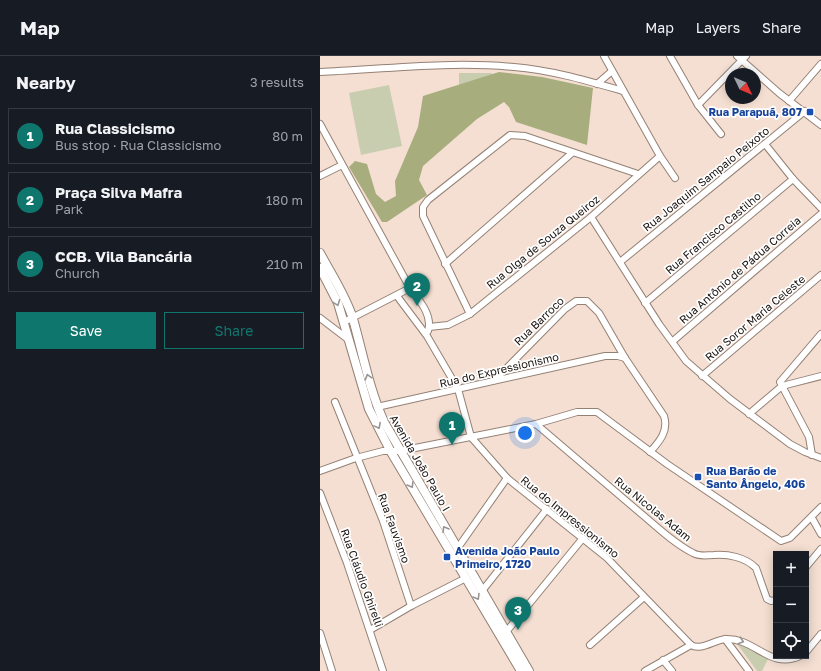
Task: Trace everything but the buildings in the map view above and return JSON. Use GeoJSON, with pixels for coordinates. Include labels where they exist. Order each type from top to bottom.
{"type":"FeatureCollection","features":[{"type":"Feature","properties":{"kind":"main road","name":"Avenida João Paulo I"},"geometry":{"type":"LineString","coordinates":[[320,253],[345,300],[352,318],[377,407],[400,451],[529,671]]}},
{"type":"Feature","properties":{"kind":"main road","name":"Avenida João Paulo I"},"geometry":{"type":"LineString","coordinates":[[320,268],[338,303],[372,416],[391,452],[521,671]]}},
{"type":"Feature","properties":{"kind":"main road"},"geometry":{"type":"LineString","coordinates":[[360,379],[369,399],[377,407]]}},
{"type":"Feature","properties":{"kind":"street"},"geometry":{"type":"LineString","coordinates":[[604,56],[660,156],[676,178]]}},
{"type":"Feature","properties":{"kind":"street"},"geometry":{"type":"LineString","coordinates":[[670,56],[698,105],[721,134]]}},
{"type":"Feature","properties":{"kind":"street"},"geometry":{"type":"LineString","coordinates":[[698,105],[741,58],[789,101],[805,111],[821,125]]}},
{"type":"Feature","properties":{"kind":"street"},"geometry":{"type":"LineString","coordinates":[[789,101],[821,64]]}},
{"type":"Feature","properties":{"kind":"street"},"geometry":{"type":"LineString","coordinates":[[320,72],[477,65],[515,67],[571,77],[624,91]]}},
{"type":"Feature","properties":{"kind":"street"},"geometry":{"type":"LineString","coordinates":[[597,84],[612,71]]}},
{"type":"Feature","properties":{"kind":"street","name":"Rua Joaquim Sampaio Peixoto"},"geometry":{"type":"LineString","coordinates":[[620,262],[805,111]]}},
{"type":"Feature","properties":{"kind":"street"},"geometry":{"type":"LineString","coordinates":[[320,124],[410,288],[422,303],[428,319],[429,328],[427,336]]}},
{"type":"Feature","properties":{"kind":"street"},"geometry":{"type":"LineString","coordinates":[[470,314],[423,216],[423,207],[428,200],[510,135],[525,136],[638,174]]}},
{"type":"Feature","properties":{"kind":"street"},"geometry":{"type":"LineString","coordinates":[[764,144],[793,180],[821,208]]}},
{"type":"Feature","properties":{"kind":"street"},"geometry":{"type":"LineString","coordinates":[[445,264],[572,153]]}},
{"type":"Feature","properties":{"kind":"street","name":"Rua Olga de Souza Queiroz"},"geometry":{"type":"LineString","coordinates":[[429,328],[448,325],[470,314],[591,218],[638,174],[660,156]]}},
{"type":"Feature","properties":{"kind":"street"},"geometry":{"type":"LineString","coordinates":[[320,176],[342,165]]}},
{"type":"Feature","properties":{"kind":"street","name":"Rua Francisco Castilho"},"geometry":{"type":"LineString","coordinates":[[645,303],[793,180]]}},
{"type":"Feature","properties":{"kind":"street","name":"Rua Antônio de Pádua Correia"},"geometry":{"type":"LineString","coordinates":[[673,342],[821,214]]}},
{"type":"Feature","properties":{"kind":"street"},"geometry":{"type":"LineString","coordinates":[[591,218],[645,303],[686,361],[749,414],[790,444],[821,458]]}},
{"type":"Feature","properties":{"kind":"street","name":"Rua Soror Maria Celeste"},"geometry":{"type":"LineString","coordinates":[[702,376],[821,275]]}},
{"type":"Feature","properties":{"kind":"street"},"geometry":{"type":"LineString","coordinates":[[344,322],[410,288]]}},
{"type":"Feature","properties":{"kind":"street"},"geometry":{"type":"LineString","coordinates":[[396,296],[427,336],[458,389],[471,437]]}},
{"type":"Feature","properties":{"kind":"street","name":"Rua Barroco"},"geometry":{"type":"LineString","coordinates":[[495,380],[565,309],[576,301],[587,301],[595,308],[665,420],[662,436],[650,452]]}},
{"type":"Feature","properties":{"kind":"street"},"geometry":{"type":"LineString","coordinates":[[320,318],[349,340]]}},
{"type":"Feature","properties":{"kind":"street"},"geometry":{"type":"LineString","coordinates":[[812,455],[809,437],[780,382],[821,334]]}},
{"type":"Feature","properties":{"kind":"street","name":"Rua do Expressionismo"},"geometry":{"type":"LineString","coordinates":[[377,407],[605,356],[618,356],[625,358]]}},
{"type":"Feature","properties":{"kind":"street"},"geometry":{"type":"LineString","coordinates":[[749,414],[782,386],[821,376]]}},
{"type":"Feature","properties":{"kind":"street","name":"Rua Fauvismo"},"geometry":{"type":"LineString","coordinates":[[335,402],[356,458],[383,521],[411,606]]}},
{"type":"Feature","properties":{"kind":"street"},"geometry":{"type":"LineString","coordinates":[[320,471],[356,458],[383,451],[400,451],[536,424],[577,412],[597,412],[650,452],[775,538],[784,541],[812,518],[821,507]]}},
{"type":"Feature","properties":{"kind":"street","name":"Rua Nicolas Adam"},"geometry":{"type":"LineString","coordinates":[[536,424],[661,530],[691,553],[704,556],[734,556],[753,564],[758,573],[767,599],[773,601]]}},
{"type":"Feature","properties":{"kind":"street","name":"Rua do Impressionismo"},"geometry":{"type":"LineString","coordinates":[[471,437],[508,478],[607,558],[691,645]]}},
{"type":"Feature","properties":{"kind":"street"},"geometry":{"type":"LineString","coordinates":[[457,549],[508,478]]}},
{"type":"Feature","properties":{"kind":"street","name":"Rua Cláudio Ghirelli"},"geometry":{"type":"LineString","coordinates":[[320,493],[370,630],[383,671]]}},
{"type":"Feature","properties":{"kind":"street"},"geometry":{"type":"LineString","coordinates":[[482,591],[547,509]]}},
{"type":"Feature","properties":{"kind":"street"},"geometry":{"type":"LineString","coordinates":[[812,518],[821,534]]}},
{"type":"Feature","properties":{"kind":"street"},"geometry":{"type":"LineString","coordinates":[[506,632],[583,538]]}},
{"type":"Feature","properties":{"kind":"street"},"geometry":{"type":"LineString","coordinates":[[809,563],[821,549]]}},
{"type":"Feature","properties":{"kind":"street"},"geometry":{"type":"LineString","coordinates":[[370,630],[411,606],[466,578]]}},
{"type":"Feature","properties":{"kind":"street"},"geometry":{"type":"LineString","coordinates":[[590,645],[644,597]]}},
{"type":"Feature","properties":{"kind":"street"},"geometry":{"type":"LineString","coordinates":[[320,633],[332,671]]}},
{"type":"Feature","properties":{"kind":"street"},"geometry":{"type":"LineString","coordinates":[[809,648],[821,634]]}},
{"type":"Feature","properties":{"kind":"street"},"geometry":{"type":"LineString","coordinates":[[725,639],[749,671]]}},
{"type":"Feature","properties":{"kind":"street"},"geometry":{"type":"LineString","coordinates":[[645,671],[662,660],[691,645],[700,648],[716,640],[725,639],[741,640],[773,658]]}},
{"type":"Feature","properties":{"kind":"street"},"geometry":{"type":"LineString","coordinates":[[662,660],[672,671]]}},
{"type":"Feature","properties":{"kind":"green space"},"geometry":{"type":"Polygon","coordinates":[[[499,72],[542,77],[593,88],[587,145],[516,122],[509,107],[504,102],[477,119],[423,166],[419,180],[427,195],[387,222],[382,222],[349,167],[355,161],[367,164],[376,194],[385,202],[396,196],[395,181],[418,127],[423,96],[499,72]]]}},
{"type":"Feature","properties":{"kind":"green space"},"geometry":{"type":"Polygon","coordinates":[[[459,73],[492,73],[493,91],[459,92],[459,73]]]}},
{"type":"Feature","properties":{"kind":"green space"},"geometry":{"type":"Polygon","coordinates":[[[389,85],[402,146],[361,155],[349,93],[389,85]]]}},
{"type":"Feature","properties":{"kind":"green space"},"geometry":{"type":"Polygon","coordinates":[[[740,642],[768,659],[762,671],[757,671],[738,645],[740,642]]]}},
{"type":"Feature","properties":{"kind":"place","name":"Rua Parapuã, 807"},"geometry":{"type":"Point","coordinates":[810,112]}},
{"type":"Feature","properties":{"kind":"place","name":"Praça Silva Mafra"},"geometry":{"type":"Point","coordinates":[417,306]}},
{"type":"Feature","properties":{"kind":"place","name":"Rua Classicismo"},"geometry":{"type":"Point","coordinates":[452,445]}},
{"type":"Feature","properties":{"kind":"place","name":"Rua Barão de Santo Ângelo, 406"},"geometry":{"type":"Point","coordinates":[698,477]}},
{"type":"Feature","properties":{"kind":"place","name":"Avenida João Paulo Primeiro, 1720"},"geometry":{"type":"Point","coordinates":[447,557]}},
{"type":"Feature","properties":{"kind":"place","name":"CCB. Vila Bancária"},"geometry":{"type":"Point","coordinates":[518,630]}}]}
